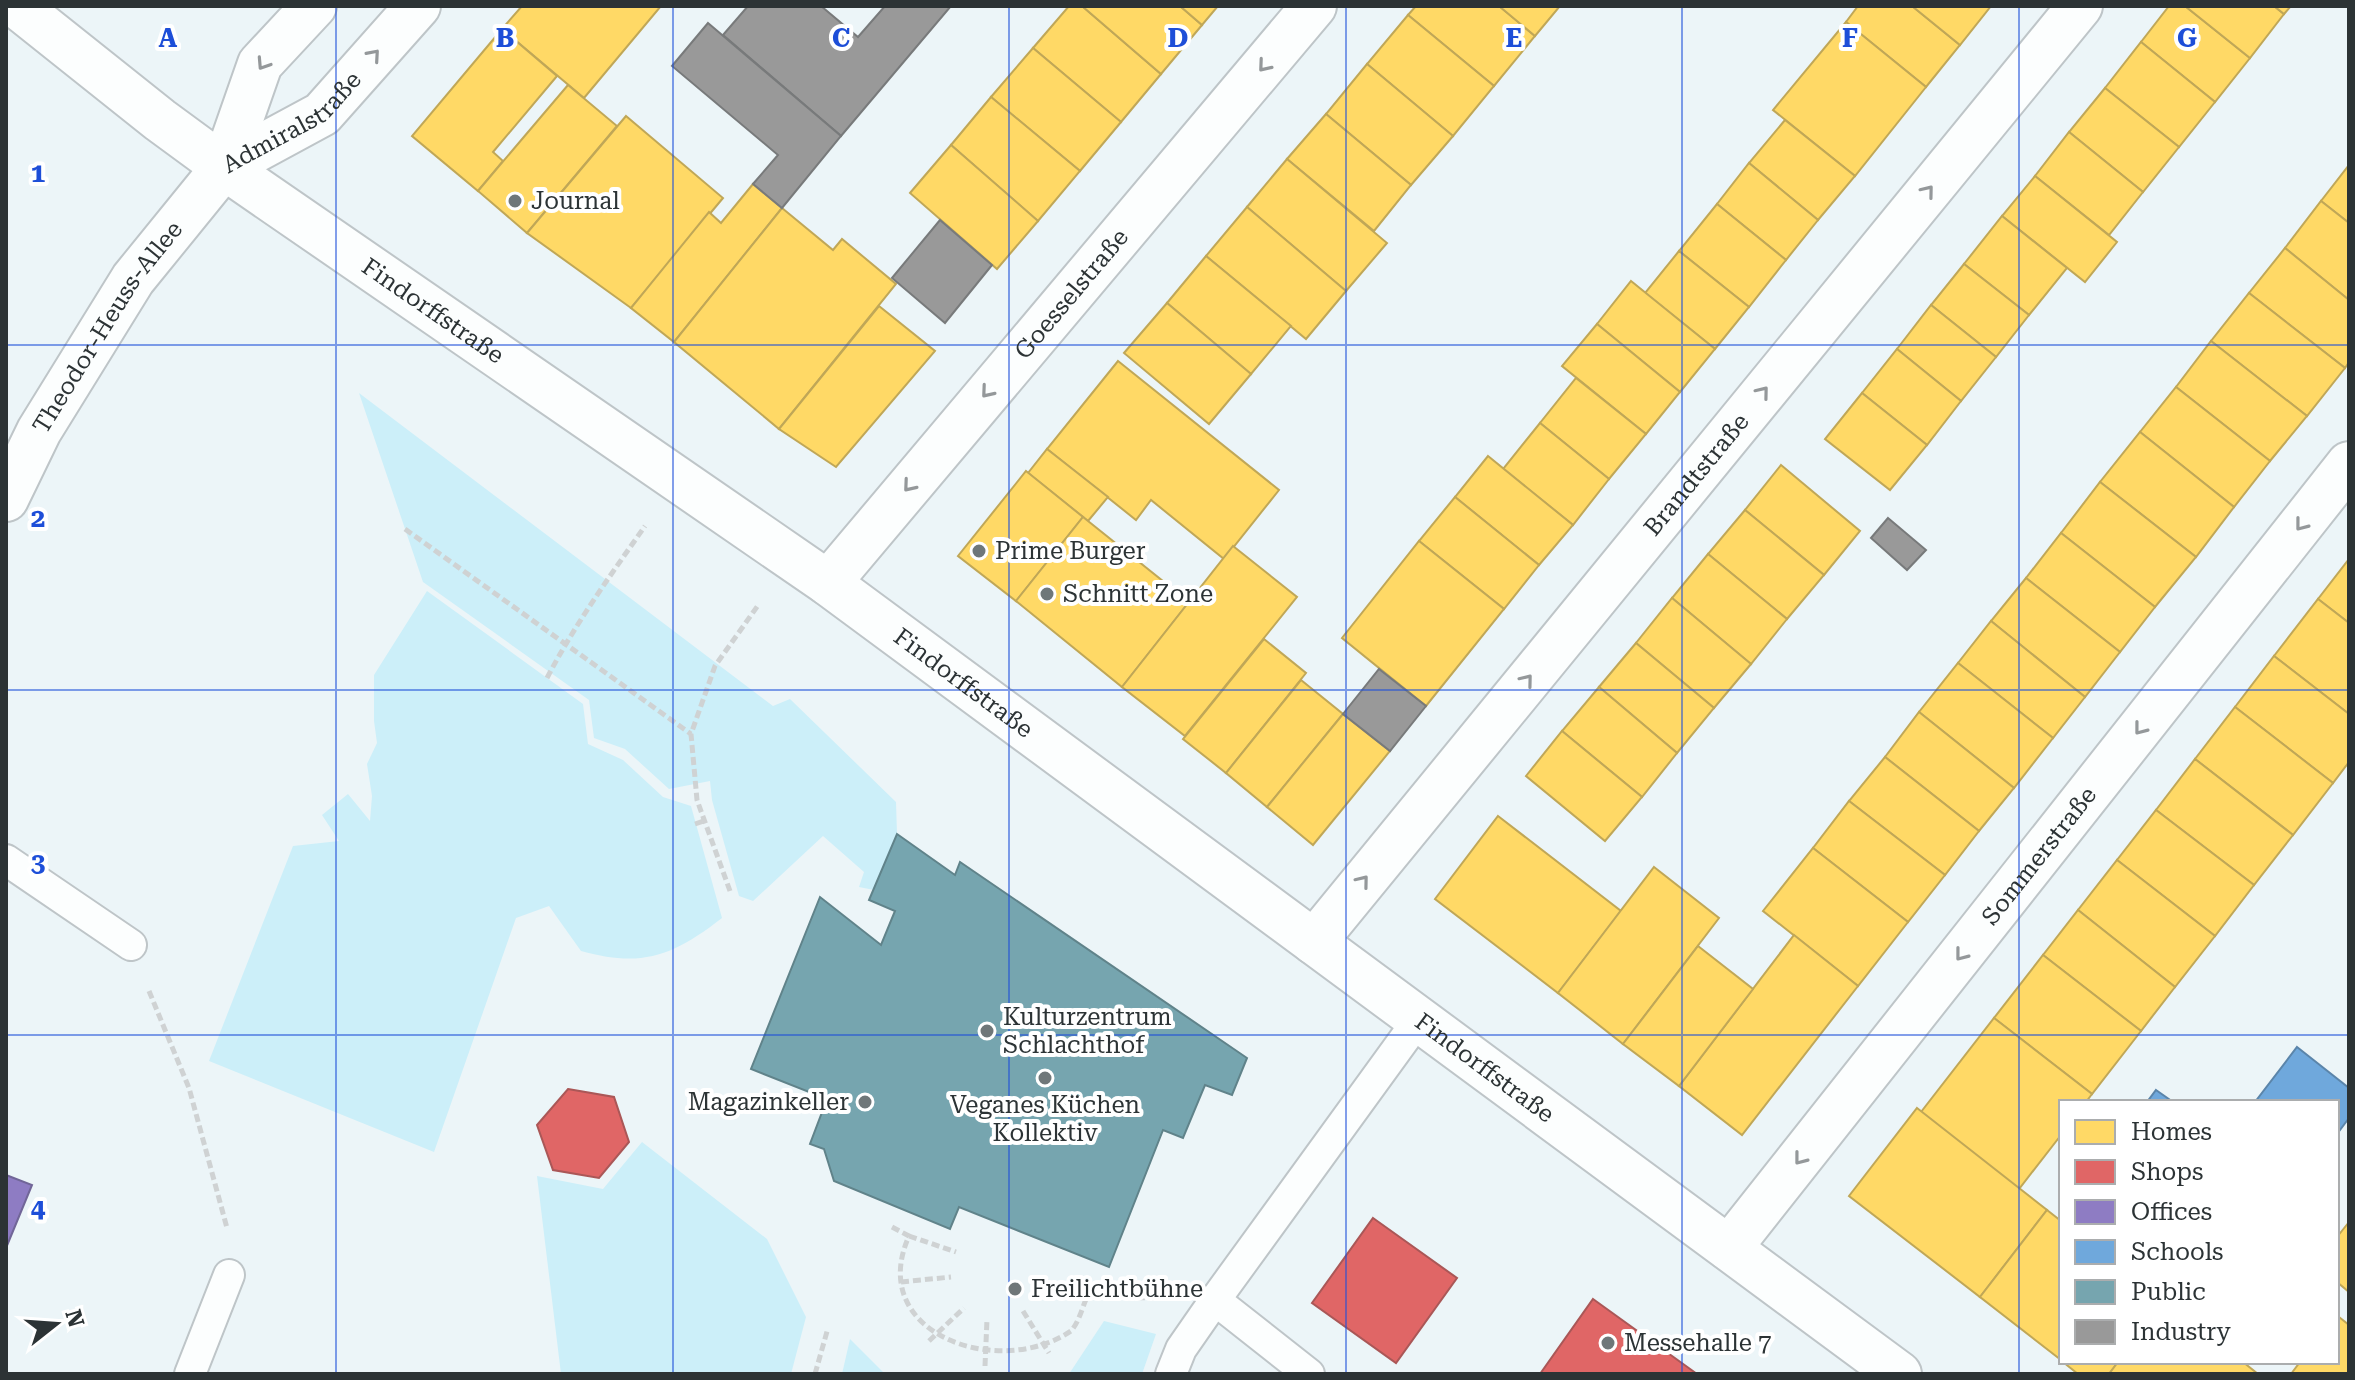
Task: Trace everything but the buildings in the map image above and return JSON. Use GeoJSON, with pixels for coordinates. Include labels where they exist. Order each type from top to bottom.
{"type":"FeatureCollection","features":[{"type":"Feature","properties":{"kind":"street","name":"Findorffstraße"},"geometry":{"type":"LineString","coordinates":[[17,6],[224,167],[828,583],[1899,1374]]}},
{"type":"Feature","properties":{"kind":"street","name":"Admiralstraße"},"geometry":{"type":"LineString","coordinates":[[224,167],[260,64],[314,6]]}},
{"type":"Feature","properties":{"kind":"street","name":"Admiralstraße"},"geometry":{"type":"LineString","coordinates":[[224,167],[322,114],[418,6]]}},
{"type":"Feature","properties":{"kind":"street","name":"Goesselstraße"},"geometry":{"type":"LineString","coordinates":[[828,583],[1314,6]]}},
{"type":"Feature","properties":{"kind":"street","name":"Brandtstraße"},"geometry":{"type":"LineString","coordinates":[[1314,942],[2080,6]]}},
{"type":"Feature","properties":{"kind":"street","name":"Theodor-Heuss-Allee"},"geometry":{"type":"LineString","coordinates":[[6,499],[39,431],[133,279],[224,167]]}},
{"type":"Feature","properties":{"kind":"street","name":"Sommerstraße"},"geometry":{"type":"LineString","coordinates":[[1729,1248],[2349,464]]}},
{"type":"Feature","properties":{"kind":"lane"},"geometry":{"type":"LineString","coordinates":[[6,860],[131,945]]}},
{"type":"Feature","properties":{"kind":"lane"},"geometry":{"type":"LineString","coordinates":[[1171,1374],[1181,1349],[1215,1300],[1419,1019]]}},
{"type":"Feature","properties":{"kind":"lane"},"geometry":{"type":"LineString","coordinates":[[190,1374],[229,1275]]}},
{"type":"Feature","properties":{"kind":"lane"},"geometry":{"type":"LineString","coordinates":[[1215,1300],[1309,1374]]}},
{"type":"Feature","properties":{"kind":"path"},"geometry":{"type":"LineString","coordinates":[[405,529],[691,734]]}},
{"type":"Feature","properties":{"kind":"path"},"geometry":{"type":"LineString","coordinates":[[730,891],[697,800],[691,734],[715,666],[793,558]]}},
{"type":"Feature","properties":{"kind":"path"},"geometry":{"type":"LineString","coordinates":[[547,678],[565,643],[613,570]]}},
{"type":"Feature","properties":{"kind":"path"},"geometry":{"type":"LineString","coordinates":[[695,824],[704,821]]}},
{"type":"Feature","properties":{"kind":"path"},"geometry":{"type":"LineString","coordinates":[[131,945],[189,1088],[235,1257],[229,1275]]}},
{"type":"Feature","properties":{"kind":"path"},"geometry":{"type":"LineString","coordinates":[[892,1227],[956,1252]]}},
{"type":"Feature","properties":{"kind":"path"},"geometry":{"type":"LineString","coordinates":[[909,1236],[903,1250],[901,1282],[911,1315],[929,1341],[939,1347]]}},
{"type":"Feature","properties":{"kind":"path"},"geometry":{"type":"LineString","coordinates":[[901,1282],[951,1277]]}},
{"type":"Feature","properties":{"kind":"path"},"geometry":{"type":"LineString","coordinates":[[1045,1281],[1087,1297],[1153,1298]]}},
{"type":"Feature","properties":{"kind":"path"},"geometry":{"type":"LineString","coordinates":[[1039,1357],[1049,1353],[1074,1328],[1087,1297]]}},
{"type":"Feature","properties":{"kind":"path"},"geometry":{"type":"LineString","coordinates":[[929,1341],[964,1308]]}},
{"type":"Feature","properties":{"kind":"path"},"geometry":{"type":"LineString","coordinates":[[1023,1311],[1049,1353]]}},
{"type":"Feature","properties":{"kind":"path"},"geometry":{"type":"LineString","coordinates":[[985,1366],[987,1319]]}},
{"type":"Feature","properties":{"kind":"path"},"geometry":{"type":"LineString","coordinates":[[815,1374],[828,1328]]}},
{"type":"Feature","properties":{"kind":"path"},"geometry":{"type":"LineString","coordinates":[[971,1363],[996,1366]]}},
{"type":"Feature","properties":{"kind":"shaded area"},"geometry":{"type":"Polygon","coordinates":[[[359,393],[773,706],[790,699],[896,802],[897,834],[874,890],[859,887],[864,872],[823,836],[753,901],[739,896],[712,800],[710,781],[669,789],[625,749],[594,738],[589,700],[423,582],[359,393]]]}},
{"type":"Feature","properties":{"kind":"shaded area"},"geometry":{"type":"Polygon","coordinates":[[[427,591],[583,704],[588,744],[623,760],[663,797],[691,806],[722,918],[672,950],[640,958],[622,958],[581,951],[549,906],[516,918],[434,1152],[209,1061],[293,846],[339,841],[322,815],[348,794],[370,821],[372,796],[367,764],[377,743],[374,675],[427,591]]]}},
{"type":"Feature","properties":{"kind":"shaded area"},"geometry":{"type":"Polygon","coordinates":[[[642,1142],[767,1239],[806,1317],[791,1374],[561,1374],[537,1176],[603,1189],[642,1142]]]}},
{"type":"Feature","properties":{"kind":"shaded area"},"geometry":{"type":"Polygon","coordinates":[[[1104,1321],[1156,1334],[1142,1374],[1069,1374],[1104,1321]]]}},
{"type":"Feature","properties":{"kind":"shaded area"},"geometry":{"type":"Polygon","coordinates":[[[850,1339],[885,1374],[842,1374],[850,1339]]]}},
{"type":"Feature","properties":{"kind":"place","name":"Journal"},"geometry":{"type":"Point","coordinates":[515,201]}},
{"type":"Feature","properties":{"kind":"place","name":"Prime Burger"},"geometry":{"type":"Point","coordinates":[979,551]}},
{"type":"Feature","properties":{"kind":"place","name":"Schnitt Zone"},"geometry":{"type":"Point","coordinates":[1047,594]}},
{"type":"Feature","properties":{"kind":"place","name":"Kulturzentrum Schlachthof"},"geometry":{"type":"Point","coordinates":[987,1031]}},
{"type":"Feature","properties":{"kind":"place","name":"Veganes Küchen Kollektiv"},"geometry":{"type":"Point","coordinates":[1045,1078]}},
{"type":"Feature","properties":{"kind":"place","name":"Magazinkeller"},"geometry":{"type":"Point","coordinates":[865,1102]}},
{"type":"Feature","properties":{"kind":"place","name":"Freilichtbühne"},"geometry":{"type":"Point","coordinates":[1015,1289]}},
{"type":"Feature","properties":{"kind":"place","name":"Messehalle 7"},"geometry":{"type":"Point","coordinates":[1608,1343]}}]}
